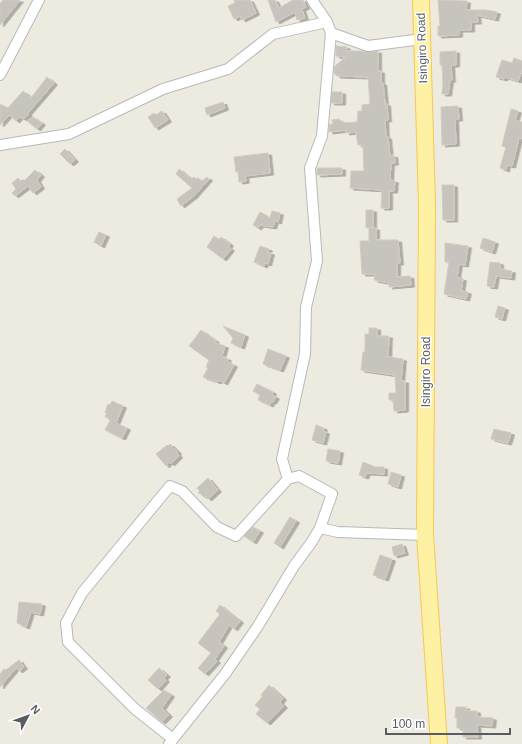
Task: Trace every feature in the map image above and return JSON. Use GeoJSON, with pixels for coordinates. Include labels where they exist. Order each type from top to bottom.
{"type":"FeatureCollection","features":[{"type":"Feature","properties":{"kind":"main road","name":"Isingiro Road"},"geometry":{"type":"LineString","coordinates":[[421,0],[427,205],[425,535],[439,744]]}},
{"type":"Feature","properties":{"kind":"street"},"geometry":{"type":"LineString","coordinates":[[0,76],[39,0]]}},
{"type":"Feature","properties":{"kind":"street"},"geometry":{"type":"LineString","coordinates":[[288,479],[282,459],[305,354],[306,307],[316,261],[310,168],[322,136],[331,33],[327,22],[312,0]]}},
{"type":"Feature","properties":{"kind":"street"},"geometry":{"type":"LineString","coordinates":[[0,145],[69,134],[163,88],[228,69],[273,34],[327,22]]}},
{"type":"Feature","properties":{"kind":"street"},"geometry":{"type":"LineString","coordinates":[[331,33],[368,46],[422,39]]}},
{"type":"Feature","properties":{"kind":"street"},"geometry":{"type":"LineString","coordinates":[[299,476],[332,494],[320,528],[312,542],[294,566],[258,626],[225,674],[171,741],[135,709],[68,642],[66,623],[82,594],[170,486],[182,491],[217,526],[236,536],[288,479],[299,476]]}},
{"type":"Feature","properties":{"kind":"street"},"geometry":{"type":"LineString","coordinates":[[320,528],[338,532],[425,535]]}},
{"type":"Feature","properties":{"kind":"building"},"geometry":{"type":"Polygon","coordinates":[[[3,0],[20,0],[0,25],[0,4],[3,0]]]}},
{"type":"Feature","properties":{"kind":"building"},"geometry":{"type":"Polygon","coordinates":[[[234,0],[250,0],[256,13],[242,20],[240,16],[234,19],[228,6],[235,3],[234,0]]]}},
{"type":"Feature","properties":{"kind":"building"},"geometry":{"type":"Polygon","coordinates":[[[268,0],[275,0],[279,8],[293,0],[303,0],[306,7],[302,9],[305,18],[297,20],[295,12],[276,22],[268,0]]]}},
{"type":"Feature","properties":{"kind":"building"},"geometry":{"type":"Polygon","coordinates":[[[438,0],[467,1],[466,10],[486,10],[497,12],[495,19],[477,15],[478,22],[471,22],[471,30],[459,30],[459,35],[438,36],[438,26],[440,26],[438,0]]]}},
{"type":"Feature","properties":{"kind":"building"},"geometry":{"type":"Polygon","coordinates":[[[336,46],[347,47],[346,51],[378,51],[378,71],[381,71],[381,83],[383,83],[385,104],[387,104],[388,120],[385,120],[386,137],[388,137],[390,156],[394,155],[395,163],[391,163],[390,180],[395,181],[394,191],[389,191],[389,208],[381,208],[382,190],[350,188],[351,171],[364,171],[363,145],[358,145],[356,132],[346,133],[346,130],[329,132],[330,124],[333,124],[332,120],[339,119],[343,123],[357,122],[358,111],[362,111],[362,105],[370,104],[368,77],[337,76],[334,73],[335,66],[346,57],[336,56],[336,46]]]}},
{"type":"Feature","properties":{"kind":"building"},"geometry":{"type":"Polygon","coordinates":[[[456,51],[456,65],[451,65],[452,80],[450,80],[448,94],[442,94],[443,84],[442,65],[440,65],[440,52],[456,51]]]}},
{"type":"Feature","properties":{"kind":"building"},"geometry":{"type":"Polygon","coordinates":[[[514,58],[522,61],[522,70],[518,81],[505,77],[504,79],[496,77],[502,60],[512,63],[514,58]]]}},
{"type":"Feature","properties":{"kind":"building"},"geometry":{"type":"Polygon","coordinates":[[[47,77],[54,83],[28,113],[29,114],[24,119],[20,117],[16,121],[9,115],[0,125],[0,104],[8,108],[23,91],[31,98],[47,77]]]}},
{"type":"Feature","properties":{"kind":"building"},"geometry":{"type":"Polygon","coordinates":[[[332,92],[342,92],[342,103],[331,103],[332,92]]]}},
{"type":"Feature","properties":{"kind":"building"},"geometry":{"type":"Polygon","coordinates":[[[223,102],[225,108],[207,115],[205,108],[223,102]]]}},
{"type":"Feature","properties":{"kind":"building"},"geometry":{"type":"Polygon","coordinates":[[[458,106],[459,119],[455,119],[456,144],[442,145],[441,107],[458,106]]]}},
{"type":"Feature","properties":{"kind":"building"},"geometry":{"type":"Polygon","coordinates":[[[511,109],[518,111],[515,121],[522,122],[522,134],[521,139],[519,138],[512,166],[507,165],[506,170],[500,168],[506,147],[502,146],[511,109]]]}},
{"type":"Feature","properties":{"kind":"building"},"geometry":{"type":"Polygon","coordinates":[[[162,111],[168,120],[155,128],[148,117],[154,113],[156,115],[162,111]]]}},
{"type":"Feature","properties":{"kind":"building"},"geometry":{"type":"Polygon","coordinates":[[[33,117],[42,123],[37,129],[27,121],[33,117]]]}},
{"type":"Feature","properties":{"kind":"building"},"geometry":{"type":"Polygon","coordinates":[[[65,149],[75,160],[70,164],[60,154],[65,149]]]}},
{"type":"Feature","properties":{"kind":"building"},"geometry":{"type":"Polygon","coordinates":[[[268,153],[270,173],[245,176],[246,181],[239,182],[234,157],[268,153]]]}},
{"type":"Feature","properties":{"kind":"building"},"geometry":{"type":"Polygon","coordinates":[[[317,168],[342,168],[342,174],[317,175],[317,168]]]}},
{"type":"Feature","properties":{"kind":"building"},"geometry":{"type":"Polygon","coordinates":[[[179,169],[191,179],[194,177],[202,181],[207,177],[209,179],[194,196],[181,206],[177,199],[192,188],[176,174],[179,169]]]}},
{"type":"Feature","properties":{"kind":"building"},"geometry":{"type":"Polygon","coordinates":[[[35,170],[41,175],[37,180],[41,187],[33,193],[28,186],[15,196],[12,193],[16,189],[12,183],[18,178],[21,182],[24,179],[24,181],[35,170]]]}},
{"type":"Feature","properties":{"kind":"building"},"geometry":{"type":"Polygon","coordinates":[[[442,185],[454,185],[454,220],[443,220],[442,185]]]}},
{"type":"Feature","properties":{"kind":"building"},"geometry":{"type":"Polygon","coordinates":[[[366,210],[373,210],[373,227],[366,228],[366,210]]]}},
{"type":"Feature","properties":{"kind":"building"},"geometry":{"type":"Polygon","coordinates":[[[272,211],[280,213],[278,222],[273,220],[275,221],[273,227],[260,225],[258,228],[253,225],[260,212],[270,218],[272,211]]]}},
{"type":"Feature","properties":{"kind":"building"},"geometry":{"type":"Polygon","coordinates":[[[369,228],[376,228],[376,240],[398,240],[400,263],[397,263],[397,277],[410,276],[411,285],[389,287],[389,283],[374,280],[375,274],[362,274],[360,241],[369,241],[369,228]]]}},
{"type":"Feature","properties":{"kind":"building"},"geometry":{"type":"Polygon","coordinates":[[[99,232],[106,235],[101,246],[94,242],[99,232]]]}},
{"type":"Feature","properties":{"kind":"building"},"geometry":{"type":"Polygon","coordinates":[[[214,236],[219,240],[221,237],[230,244],[228,247],[231,249],[223,259],[207,247],[214,236]]]}},
{"type":"Feature","properties":{"kind":"building"},"geometry":{"type":"Polygon","coordinates":[[[483,238],[495,242],[492,252],[480,248],[483,238]]]}},
{"type":"Feature","properties":{"kind":"building"},"geometry":{"type":"Polygon","coordinates":[[[445,243],[468,246],[465,265],[459,264],[457,277],[463,279],[461,291],[468,292],[466,299],[444,294],[449,262],[445,262],[445,243]]]}},
{"type":"Feature","properties":{"kind":"building"},"geometry":{"type":"Polygon","coordinates":[[[260,246],[269,249],[267,252],[271,253],[268,264],[265,263],[264,266],[254,262],[260,246]]]}},
{"type":"Feature","properties":{"kind":"building"},"geometry":{"type":"Polygon","coordinates":[[[490,262],[500,263],[500,269],[512,271],[511,278],[496,276],[494,287],[487,286],[490,262]]]}},
{"type":"Feature","properties":{"kind":"building"},"geometry":{"type":"Polygon","coordinates":[[[498,306],[505,308],[502,319],[495,317],[498,306]]]}},
{"type":"Feature","properties":{"kind":"building"},"geometry":{"type":"Polygon","coordinates":[[[223,326],[245,335],[241,347],[231,343],[233,338],[223,326]]]}},
{"type":"Feature","properties":{"kind":"building"},"geometry":{"type":"Polygon","coordinates":[[[369,328],[377,328],[377,336],[389,336],[388,357],[403,359],[401,381],[405,381],[405,410],[394,411],[393,400],[389,400],[389,393],[396,393],[395,375],[361,370],[363,352],[365,352],[365,334],[369,334],[369,328]]]}},
{"type":"Feature","properties":{"kind":"building"},"geometry":{"type":"Polygon","coordinates":[[[201,330],[216,341],[215,343],[225,346],[222,356],[234,365],[224,383],[219,380],[218,382],[203,377],[208,368],[206,367],[209,360],[189,346],[201,330]]]}},
{"type":"Feature","properties":{"kind":"building"},"geometry":{"type":"Polygon","coordinates":[[[268,349],[286,356],[280,370],[263,364],[268,349]]]}},
{"type":"Feature","properties":{"kind":"building"},"geometry":{"type":"Polygon","coordinates":[[[257,384],[273,392],[272,395],[276,397],[270,405],[258,400],[260,395],[253,391],[257,384]]]}},
{"type":"Feature","properties":{"kind":"building"},"geometry":{"type":"Polygon","coordinates":[[[112,401],[123,406],[116,423],[127,428],[122,438],[105,430],[111,419],[105,417],[107,413],[105,413],[108,404],[110,405],[112,401]]]}},
{"type":"Feature","properties":{"kind":"building"},"geometry":{"type":"Polygon","coordinates":[[[316,425],[324,428],[323,431],[326,432],[323,443],[312,440],[316,425]]]}},
{"type":"Feature","properties":{"kind":"building"},"geometry":{"type":"Polygon","coordinates":[[[494,429],[511,433],[508,443],[491,439],[494,429]]]}},
{"type":"Feature","properties":{"kind":"building"},"geometry":{"type":"Polygon","coordinates":[[[170,444],[178,452],[177,453],[179,456],[171,464],[169,462],[166,466],[156,454],[170,444]]]}},
{"type":"Feature","properties":{"kind":"building"},"geometry":{"type":"Polygon","coordinates":[[[328,449],[340,451],[338,463],[326,461],[328,449]]]}},
{"type":"Feature","properties":{"kind":"building"},"geometry":{"type":"Polygon","coordinates":[[[363,462],[375,467],[384,467],[384,474],[367,473],[365,477],[359,475],[363,462]]]}},
{"type":"Feature","properties":{"kind":"building"},"geometry":{"type":"Polygon","coordinates":[[[391,472],[401,475],[398,487],[388,484],[391,472]]]}},
{"type":"Feature","properties":{"kind":"building"},"geometry":{"type":"Polygon","coordinates":[[[208,478],[218,490],[208,499],[198,492],[200,491],[197,488],[208,478]]]}},
{"type":"Feature","properties":{"kind":"building"},"geometry":{"type":"Polygon","coordinates":[[[290,517],[296,521],[280,547],[274,543],[290,517]]]}},
{"type":"Feature","properties":{"kind":"building"},"geometry":{"type":"Polygon","coordinates":[[[253,527],[260,531],[253,542],[244,536],[253,527]]]}},
{"type":"Feature","properties":{"kind":"building"},"geometry":{"type":"Polygon","coordinates":[[[402,544],[405,553],[394,556],[392,547],[402,544]]]}},
{"type":"Feature","properties":{"kind":"building"},"geometry":{"type":"Polygon","coordinates":[[[380,555],[392,559],[385,579],[373,575],[380,555]]]}},
{"type":"Feature","properties":{"kind":"building"},"geometry":{"type":"Polygon","coordinates":[[[19,602],[42,604],[40,614],[31,612],[26,627],[17,623],[19,602]]]}},
{"type":"Feature","properties":{"kind":"building"},"geometry":{"type":"Polygon","coordinates":[[[220,605],[240,621],[234,629],[229,625],[219,642],[224,646],[215,659],[217,661],[205,674],[198,668],[211,653],[198,643],[220,614],[216,611],[220,605]]]}},
{"type":"Feature","properties":{"kind":"building"},"geometry":{"type":"Polygon","coordinates":[[[19,660],[24,667],[19,671],[16,668],[0,687],[0,674],[4,669],[6,670],[19,660]]]}},
{"type":"Feature","properties":{"kind":"building"},"geometry":{"type":"Polygon","coordinates":[[[159,668],[167,675],[164,678],[166,680],[158,689],[148,680],[159,668]]]}},
{"type":"Feature","properties":{"kind":"building"},"geometry":{"type":"Polygon","coordinates":[[[269,685],[283,698],[280,702],[284,706],[267,723],[256,714],[260,709],[255,705],[263,696],[261,695],[269,685]]]}},
{"type":"Feature","properties":{"kind":"building"},"geometry":{"type":"Polygon","coordinates":[[[164,690],[171,695],[162,708],[169,715],[162,722],[146,708],[164,690]]]}},
{"type":"Feature","properties":{"kind":"building"},"geometry":{"type":"Polygon","coordinates":[[[456,707],[466,707],[466,711],[477,711],[477,717],[493,718],[492,726],[477,725],[478,737],[463,737],[463,728],[457,728],[457,718],[455,718],[456,707]]]}}]}
